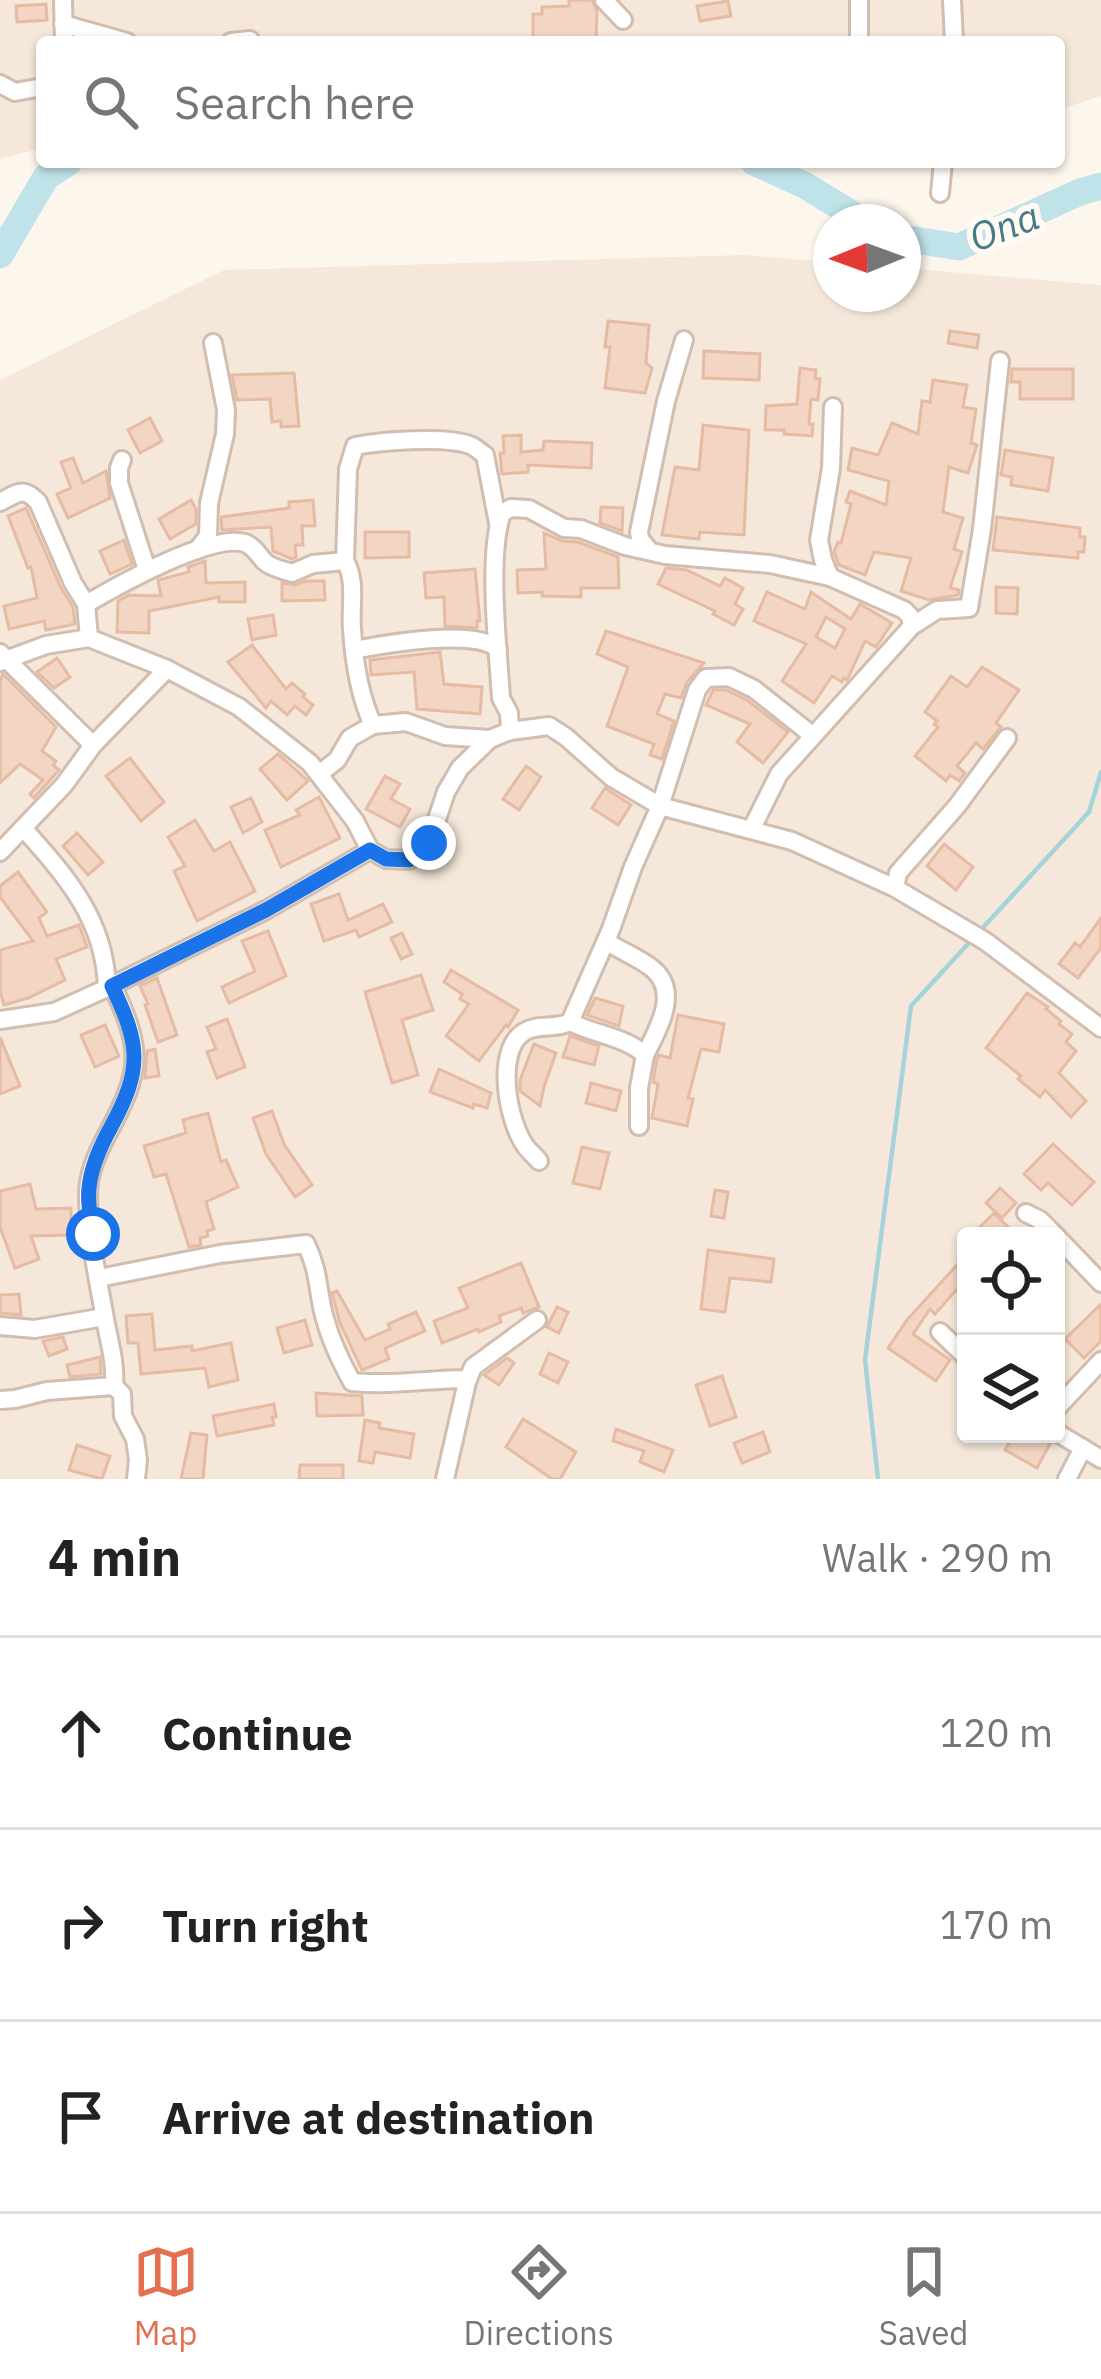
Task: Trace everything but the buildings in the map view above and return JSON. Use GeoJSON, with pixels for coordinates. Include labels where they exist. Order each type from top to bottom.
{"type":"FeatureCollection","features":[{"type":"Feature","properties":{"kind":"street"},"geometry":{"type":"LineString","coordinates":[[63,0],[63,33]]}},
{"type":"Feature","properties":{"kind":"street"},"geometry":{"type":"LineString","coordinates":[[604,0],[623,20]]}},
{"type":"Feature","properties":{"kind":"street"},"geometry":{"type":"LineString","coordinates":[[859,0],[859,36]]}},
{"type":"Feature","properties":{"kind":"street"},"geometry":{"type":"LineString","coordinates":[[952,0],[954,36]]}},
{"type":"Feature","properties":{"kind":"street"},"geometry":{"type":"LineString","coordinates":[[0,84],[15,92],[36,88]]}},
{"type":"Feature","properties":{"kind":"street"},"geometry":{"type":"LineString","coordinates":[[940,193],[942,168]]}},
{"type":"Feature","properties":{"kind":"street"},"geometry":{"type":"LineString","coordinates":[[650,550],[639,532],[665,401],[684,340]]}},
{"type":"Feature","properties":{"kind":"street"},"geometry":{"type":"LineString","coordinates":[[197,550],[208,536],[209,503],[226,434],[213,343]]}},
{"type":"Feature","properties":{"kind":"street"},"geometry":{"type":"LineString","coordinates":[[756,831],[763,803],[779,774],[912,626],[937,610],[969,608],[1000,361]]}},
{"type":"Feature","properties":{"kind":"street"},"geometry":{"type":"LineString","coordinates":[[830,577],[819,540],[831,468],[833,407]]}},
{"type":"Feature","properties":{"kind":"street"},"geometry":{"type":"LineString","coordinates":[[373,725],[362,702],[352,625],[352,573],[345,561],[346,487],[355,446],[427,440],[471,445],[485,455],[498,524],[498,649],[501,698],[509,713],[510,731]]}},
{"type":"Feature","properties":{"kind":"street"},"geometry":{"type":"LineString","coordinates":[[122,460],[119,483],[147,570]]}},
{"type":"Feature","properties":{"kind":"street"},"geometry":{"type":"LineString","coordinates":[[0,502],[20,492],[38,502],[86,604],[89,638]]}},
{"type":"Feature","properties":{"kind":"street"},"geometry":{"type":"LineString","coordinates":[[498,524],[502,513],[511,508],[529,509],[564,528],[581,529],[625,546],[665,555],[770,563],[830,577],[904,610],[912,626]]}},
{"type":"Feature","properties":{"kind":"street"},"geometry":{"type":"LineString","coordinates":[[86,604],[147,570],[197,550],[238,542],[250,545],[268,565],[292,573],[313,564],[345,561]]}},
{"type":"Feature","properties":{"kind":"street"},"geometry":{"type":"LineString","coordinates":[[93,745],[2,658],[46,644],[89,638],[167,669],[239,707],[310,763],[355,820],[370,850],[386,859],[409,860],[429,843],[446,792],[460,768],[490,739],[510,731],[549,727],[611,777],[660,806],[792,841],[896,888],[977,937],[1101,1028]]}},
{"type":"Feature","properties":{"kind":"street"},"geometry":{"type":"LineString","coordinates":[[355,650],[425,639],[471,639],[490,642],[498,649]]}},
{"type":"Feature","properties":{"kind":"street"},"geometry":{"type":"LineString","coordinates":[[0,852],[167,669]]}},
{"type":"Feature","properties":{"kind":"street"},"geometry":{"type":"LineString","coordinates":[[539,1161],[524,1144],[510,1108],[510,1047],[532,1028],[570,1022],[660,806],[697,690],[706,678],[729,677],[754,689],[812,735]]}},
{"type":"Feature","properties":{"kind":"street"},"geometry":{"type":"LineString","coordinates":[[319,774],[337,760],[350,738],[373,725],[406,722],[445,736],[490,739]]}},
{"type":"Feature","properties":{"kind":"street"},"geometry":{"type":"LineString","coordinates":[[896,888],[898,873],[957,806],[1007,737]]}},
{"type":"Feature","properties":{"kind":"street"},"geometry":{"type":"LineString","coordinates":[[730,824],[763,803]]}},
{"type":"Feature","properties":{"kind":"street"},"geometry":{"type":"LineString","coordinates":[[23,828],[70,881],[99,933],[110,987],[129,1022],[135,1054],[129,1094],[101,1145],[88,1192],[104,1317],[116,1362],[115,1386],[122,1394],[123,1416],[135,1439],[136,1479]]}},
{"type":"Feature","properties":{"kind":"street"},"geometry":{"type":"LineString","coordinates":[[0,1020],[54,1012],[110,987],[266,910],[370,850]]}},
{"type":"Feature","properties":{"kind":"street"},"geometry":{"type":"LineString","coordinates":[[605,941],[656,971],[665,988],[667,1008],[645,1055],[639,1126]]}},
{"type":"Feature","properties":{"kind":"street"},"geometry":{"type":"LineString","coordinates":[[570,1022],[628,1043],[645,1055]]}},
{"type":"Feature","properties":{"kind":"street"},"geometry":{"type":"LineString","coordinates":[[1026,1213],[1047,1227]]}},
{"type":"Feature","properties":{"kind":"street"},"geometry":{"type":"LineString","coordinates":[[99,1278],[220,1254],[306,1244],[317,1267],[325,1320],[352,1382],[385,1385],[468,1379]]}},
{"type":"Feature","properties":{"kind":"street"},"geometry":{"type":"LineString","coordinates":[[1065,1245],[1101,1283]]}},
{"type":"Feature","properties":{"kind":"street"},"geometry":{"type":"LineString","coordinates":[[0,1326],[35,1328],[104,1317]]}},
{"type":"Feature","properties":{"kind":"street"},"geometry":{"type":"LineString","coordinates":[[445,1479],[473,1367],[537,1320]]}},
{"type":"Feature","properties":{"kind":"street"},"geometry":{"type":"LineString","coordinates":[[940,1332],[957,1348]]}},
{"type":"Feature","properties":{"kind":"street"},"geometry":{"type":"LineString","coordinates":[[1065,1399],[1101,1361]]}},
{"type":"Feature","properties":{"kind":"street"},"geometry":{"type":"LineString","coordinates":[[0,1400],[115,1386]]}},
{"type":"Feature","properties":{"kind":"street"},"geometry":{"type":"LineString","coordinates":[[1065,1437],[1101,1459]]}},
{"type":"Feature","properties":{"kind":"street"},"geometry":{"type":"LineString","coordinates":[[1067,1479],[1083,1448]]}},
{"type":"Feature","properties":{"kind":"shaded area"},"geometry":{"type":"Polygon","coordinates":[[[0,0],[1101,0],[1101,96],[1065,108],[1065,36],[36,36],[36,150],[0,159],[0,0]]]}},
{"type":"Feature","properties":{"kind":"shaded area"},"geometry":{"type":"Polygon","coordinates":[[[744,255],[813,261],[813,312],[921,312],[921,270],[1101,285],[1101,1479],[0,1479],[0,380],[224,270],[744,255]]]}},
{"type":"Feature","properties":{"kind":"waterway","name":"Ona"},"geometry":{"type":"LineString","coordinates":[[0,255],[46,177],[60,168]]}},
{"type":"Feature","properties":{"kind":"waterway","name":"Ona"},"geometry":{"type":"LineString","coordinates":[[767,168],[836,204]]}},
{"type":"Feature","properties":{"kind":"waterway","name":"Ona"},"geometry":{"type":"LineString","coordinates":[[921,241],[959,247],[1101,186]]}},
{"type":"Feature","properties":{"kind":"waterway"},"geometry":{"type":"LineString","coordinates":[[878,1479],[865,1360],[911,1006],[1089,812],[1101,772]]}},
{"type":"Feature","properties":{"kind":"route"},"geometry":{"type":"LineString","coordinates":[[93,1234],[90,1178],[101,1145],[129,1094],[135,1054],[129,1022],[112,986],[308,888],[370,850],[386,859],[409,860],[429,843]]}}]}
